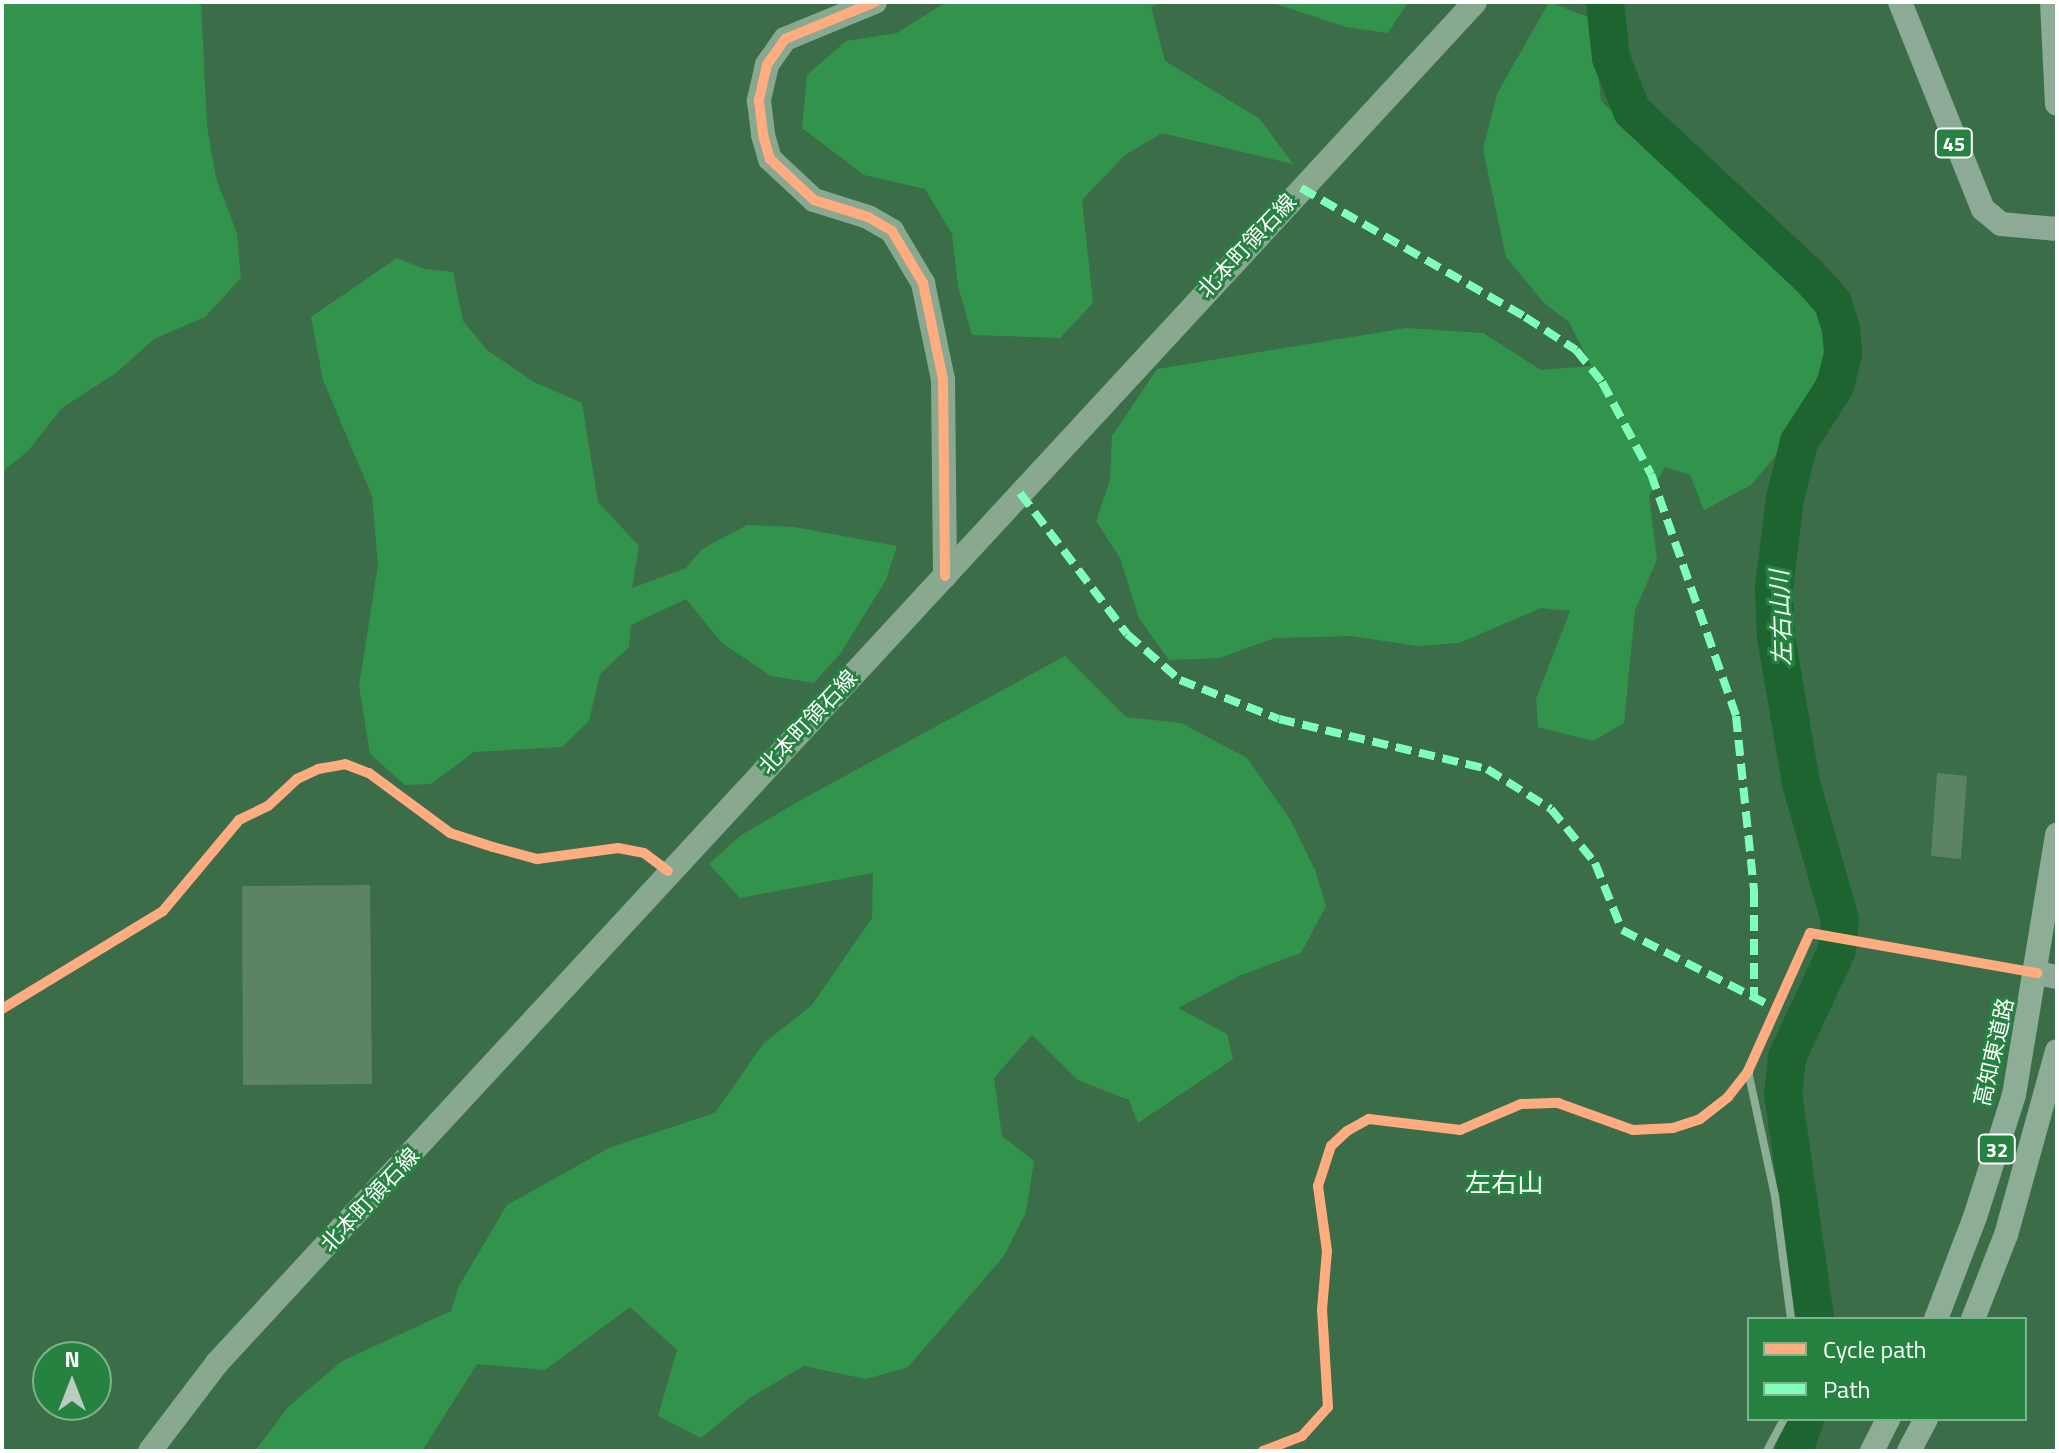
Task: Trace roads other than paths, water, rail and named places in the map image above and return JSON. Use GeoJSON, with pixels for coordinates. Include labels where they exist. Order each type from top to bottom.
{"type":"FeatureCollection","features":[{"type":"Feature","properties":{"kind":"highway"},"geometry":{"type":"LineString","coordinates":[[2052,2],[2057,104]]}},
{"type":"Feature","properties":{"kind":"highway","name":"高知東道路"},"geometry":{"type":"LineString","coordinates":[[1937,1317],[1975,1217],[2014,1095],[2047,975],[2057,835]]}},
{"type":"Feature","properties":{"kind":"highway","name":"32"},"geometry":{"type":"LineString","coordinates":[[1974,1317],[2006,1235],[2057,1051]]}},
{"type":"Feature","properties":{"kind":"highway"},"geometry":{"type":"LineString","coordinates":[[1872,1451],[1887,1421]]}},
{"type":"Feature","properties":{"kind":"highway"},"geometry":{"type":"LineString","coordinates":[[1909,1451],[1925,1421]]}},
{"type":"Feature","properties":{"kind":"main road"},"geometry":{"type":"LineString","coordinates":[[875,2],[785,39],[767,65],[759,101],[763,135],[770,159],[814,200],[868,217],[892,231],[923,283],[943,380],[945,576]]}},
{"type":"Feature","properties":{"kind":"main road","name":"北本町領石線"},"geometry":{"type":"LineString","coordinates":[[150,1451],[217,1363],[668,871],[1475,2]]}},
{"type":"Feature","properties":{"kind":"main road","name":"45"},"geometry":{"type":"LineString","coordinates":[[1900,2],[1983,209],[2001,224],[2057,229]]}},
{"type":"Feature","properties":{"kind":"street"},"geometry":{"type":"LineString","coordinates":[[2,1009],[163,911],[239,820],[268,806],[297,779],[318,769],[345,764],[369,773],[450,833],[493,847],[537,859],[618,848],[644,853],[668,871]]}},
{"type":"Feature","properties":{"kind":"street"},"geometry":{"type":"LineString","coordinates":[[1263,1451],[1302,1436],[1328,1407],[1322,1310],[1327,1251],[1318,1186],[1331,1146],[1347,1131],[1369,1119],[1460,1130],[1499,1109],[1558,1103],[1633,1130],[1673,1128],[1700,1119],[1728,1097],[1748,1071],[1779,1010],[1801,943],[1810,933],[1824,931],[2047,975]]}},
{"type":"Feature","properties":{"kind":"street"},"geometry":{"type":"LineString","coordinates":[[1748,1071],[1775,1196],[1791,1317]]}},
{"type":"Feature","properties":{"kind":"street"},"geometry":{"type":"LineString","coordinates":[[1767,1451],[1783,1421]]}},
{"type":"Feature","properties":{"kind":"waterway","name":"左右山川"},"geometry":{"type":"LineString","coordinates":[[1605,2],[1611,58],[1632,111],[1809,276],[1833,303],[1841,329],[1843,354],[1835,386],[1799,442],[1785,498],[1774,588],[1776,637],[1801,783],[1840,920],[1837,950],[1787,1057],[1783,1093],[1815,1317]]}},
{"type":"Feature","properties":{"kind":"waterway","name":"左右山川"},"geometry":{"type":"LineString","coordinates":[[1794,1451],[1804,1421]]}},
{"type":"Feature","properties":{"kind":"district","name":"左右山"},"geometry":{"type":"Point","coordinates":[1504,1183]}}]}
